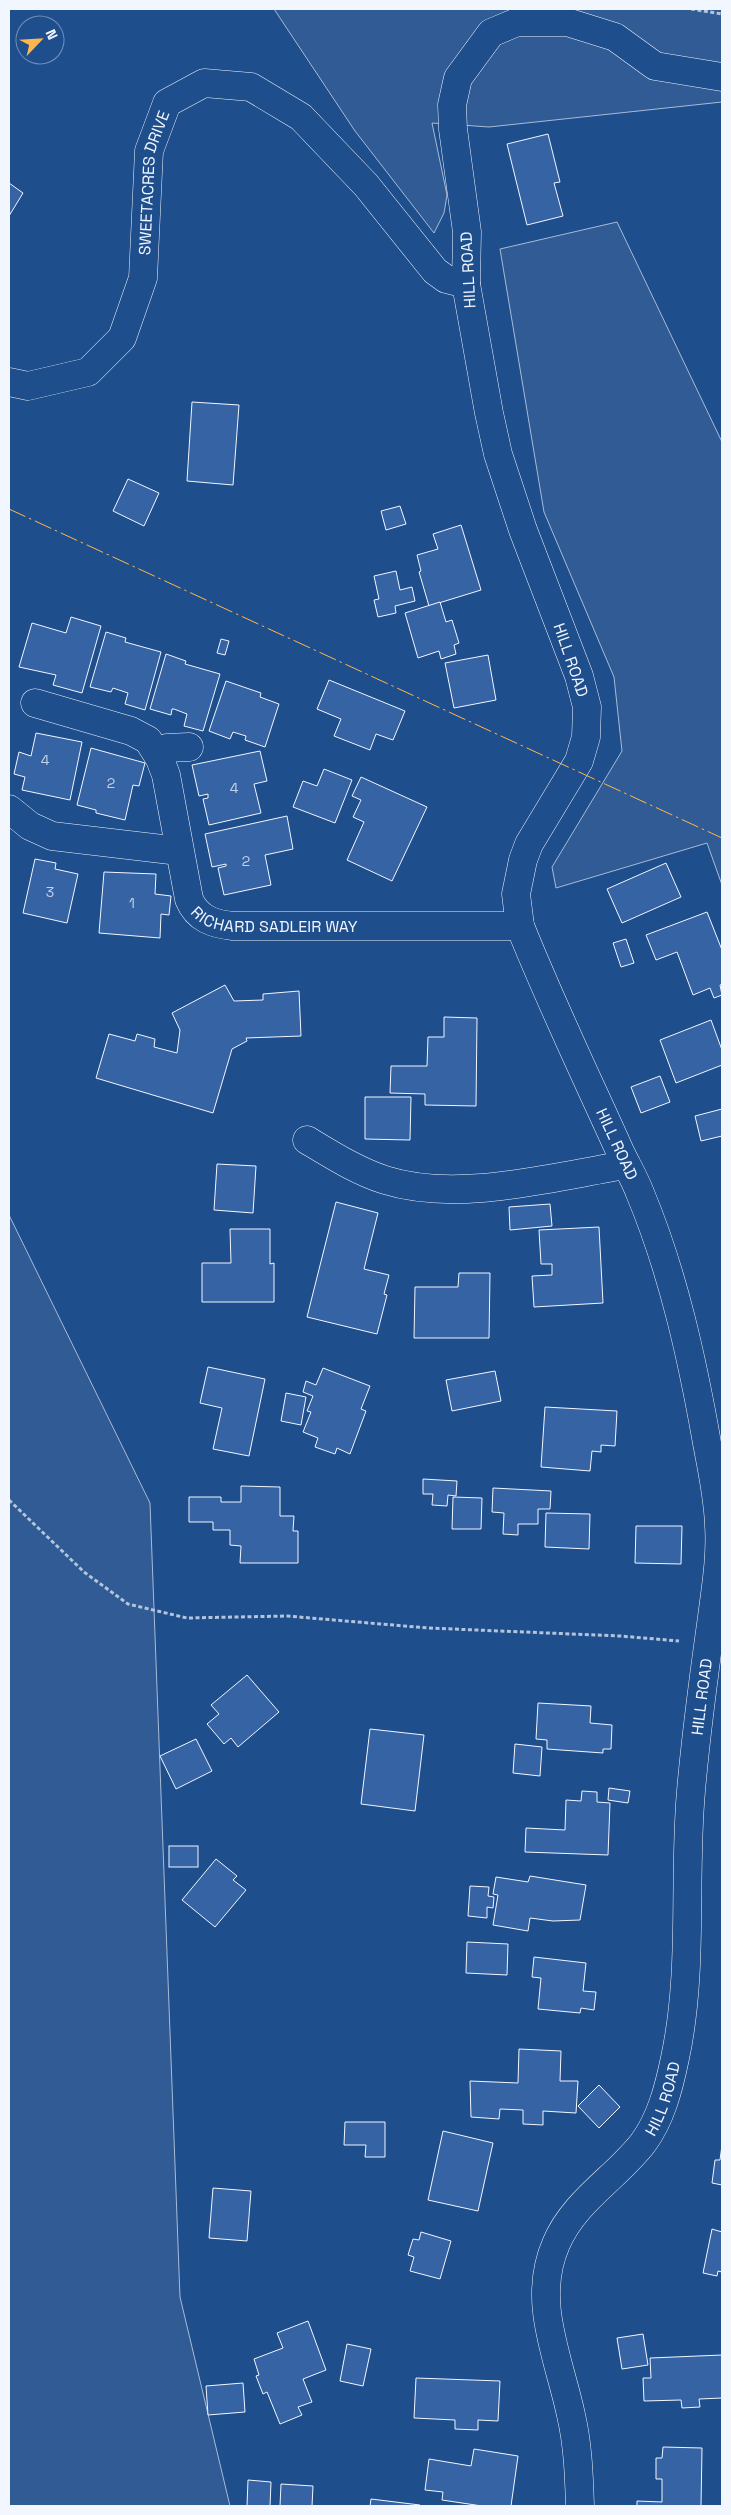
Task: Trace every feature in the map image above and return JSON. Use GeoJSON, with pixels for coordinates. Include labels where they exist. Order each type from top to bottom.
{"type":"FeatureCollection","features":[{"type":"Feature","properties":{"kind":"street","name":"HILL ROAD"},"geometry":{"type":"LineString","coordinates":[[580,2506],[578,2463],[571,2416],[547,2323],[549,2265],[565,2225],[579,2208],[642,2144],[654,2125],[675,2060],[682,2018],[686,1970],[691,1791],[719,1573],[720,1528],[716,1485],[700,1400],[669,1276],[640,1191],[626,1165],[520,926],[516,894],[523,860],[534,836],[579,761],[586,737],[587,708],[579,676],[538,572],[498,454],[466,284],[467,232],[453,129],[452,105],[458,78],[490,33],[517,22],[567,22],[615,37],[655,66],[722,78]]}},
{"type":"Feature","properties":{"kind":"street","name":"SWEETACRES DRIVE"},"geometry":{"type":"LineString","coordinates":[[9,382],[28,386],[88,372],[122,338],[142,278],[149,151],[167,103],[204,83],[251,87],[301,117],[366,185],[420,255],[435,271],[446,279],[466,284]]}},
{"type":"Feature","properties":{"kind":"street","name":"RICHARD SADLEIR WAY"},"geometry":{"type":"LineString","coordinates":[[35,703],[131,730],[142,735],[157,752],[166,775],[179,851],[192,906],[202,917],[224,925],[520,926]]}},
{"type":"Feature","properties":{"kind":"street"},"geometry":{"type":"LineString","coordinates":[[157,752],[167,748],[189,746]]}},
{"type":"Feature","properties":{"kind":"street"},"geometry":{"type":"LineString","coordinates":[[9,809],[30,826],[52,836],[179,851]]}},
{"type":"Feature","properties":{"kind":"street"},"geometry":{"type":"LineString","coordinates":[[307,1140],[360,1170],[384,1180],[411,1187],[439,1190],[473,1189],[626,1165]]}},
{"type":"Feature","properties":{"kind":"path"},"geometry":{"type":"LineString","coordinates":[[691,9],[722,14]]}},
{"type":"Feature","properties":{"kind":"path"},"geometry":{"type":"LineString","coordinates":[[9,1500],[84,1572],[128,1604],[187,1618],[287,1616],[428,1628],[620,1636],[709,1643]]}},
{"type":"Feature","properties":{"kind":"shaded area"},"geometry":{"type":"Polygon","coordinates":[[[274,9],[722,9],[722,102],[489,127],[432,123],[447,195],[444,213],[434,233],[355,131],[274,9]]]}},
{"type":"Feature","properties":{"kind":"shaded area"},"geometry":{"type":"Polygon","coordinates":[[[617,222],[722,442],[722,885],[707,843],[556,888],[552,867],[622,751],[614,677],[544,512],[500,249],[617,222]]]}},
{"type":"Feature","properties":{"kind":"shaded area"},"geometry":{"type":"Polygon","coordinates":[[[9,1215],[150,1503],[180,2297],[230,2506],[9,2506],[9,1215]]]}},
{"type":"Feature","properties":{"kind":"building"},"geometry":{"type":"Polygon","coordinates":[[[548,134],[560,182],[554,183],[563,216],[527,225],[507,144],[548,134]]]}},
{"type":"Feature","properties":{"kind":"building"},"geometry":{"type":"Polygon","coordinates":[[[9,183],[23,193],[9,216],[9,183]]]}},
{"type":"Feature","properties":{"kind":"building"},"geometry":{"type":"Polygon","coordinates":[[[192,402],[239,405],[233,485],[187,481],[192,402]]]}},
{"type":"Feature","properties":{"kind":"building"},"geometry":{"type":"Polygon","coordinates":[[[128,479],[159,493],[144,526],[113,511],[128,479]]]}},
{"type":"Feature","properties":{"kind":"building"},"geometry":{"type":"Polygon","coordinates":[[[400,506],[406,524],[386,530],[381,511],[400,506]]]}},
{"type":"Feature","properties":{"kind":"building"},"geometry":{"type":"Polygon","coordinates":[[[461,525],[481,590],[429,606],[419,572],[421,571],[417,555],[438,549],[433,534],[461,525]]]}},
{"type":"Feature","properties":{"kind":"building"},"geometry":{"type":"Polygon","coordinates":[[[396,571],[400,590],[412,587],[415,601],[395,606],[396,613],[378,617],[374,600],[379,599],[374,576],[396,571]]]}},
{"type":"Feature","properties":{"kind":"building"},"geometry":{"type":"Polygon","coordinates":[[[440,602],[446,622],[452,620],[459,643],[454,645],[456,654],[441,659],[439,651],[418,658],[405,613],[440,602]]]}},
{"type":"Feature","properties":{"kind":"building"},"geometry":{"type":"Polygon","coordinates":[[[71,617],[101,626],[82,693],[53,685],[56,675],[19,667],[32,623],[66,633],[71,617]]]}},
{"type":"Feature","properties":{"kind":"building"},"geometry":{"type":"Polygon","coordinates":[[[106,632],[126,638],[125,642],[161,652],[145,710],[125,704],[128,693],[113,688],[111,692],[90,687],[106,632]]]}},
{"type":"Feature","properties":{"kind":"building"},"geometry":{"type":"Polygon","coordinates":[[[221,639],[229,641],[225,655],[217,653],[221,639]]]}},
{"type":"Feature","properties":{"kind":"building"},"geometry":{"type":"Polygon","coordinates":[[[166,654],[186,661],[185,664],[220,674],[203,731],[184,726],[187,714],[174,709],[172,709],[171,715],[150,709],[166,654]]]}},
{"type":"Feature","properties":{"kind":"building"},"geometry":{"type":"Polygon","coordinates":[[[488,655],[496,700],[454,708],[445,663],[488,655]]]}},
{"type":"Feature","properties":{"kind":"building"},"geometry":{"type":"Polygon","coordinates":[[[329,680],[405,711],[393,740],[376,734],[370,750],[334,736],[341,719],[317,709],[329,680]]]}},
{"type":"Feature","properties":{"kind":"building"},"geometry":{"type":"Polygon","coordinates":[[[226,681],[261,693],[260,697],[279,704],[265,747],[245,740],[246,736],[233,732],[230,739],[209,731],[226,681]]]}},
{"type":"Feature","properties":{"kind":"building"},"geometry":{"type":"Polygon","coordinates":[[[36,733],[82,742],[70,800],[22,790],[25,777],[14,774],[19,752],[31,756],[36,733]]]}},
{"type":"Feature","properties":{"kind":"building"},"geometry":{"type":"Polygon","coordinates":[[[91,748],[145,763],[139,786],[133,785],[125,820],[96,813],[96,810],[77,805],[91,748]]]}},
{"type":"Feature","properties":{"kind":"building"},"geometry":{"type":"Polygon","coordinates":[[[260,751],[267,781],[254,784],[261,813],[209,825],[203,799],[208,798],[208,794],[199,796],[192,765],[260,751]]]}},
{"type":"Feature","properties":{"kind":"building"},"geometry":{"type":"Polygon","coordinates":[[[324,769],[352,780],[335,823],[293,807],[303,781],[317,786],[324,769]]]}},
{"type":"Feature","properties":{"kind":"building"},"geometry":{"type":"Polygon","coordinates":[[[361,777],[427,807],[392,881],[347,860],[364,822],[353,817],[361,800],[352,796],[361,777]]]}},
{"type":"Feature","properties":{"kind":"building"},"geometry":{"type":"Polygon","coordinates":[[[287,816],[293,849],[265,855],[271,885],[224,895],[218,868],[226,866],[226,864],[212,867],[205,834],[287,816]]]}},
{"type":"Feature","properties":{"kind":"building"},"geometry":{"type":"Polygon","coordinates":[[[35,859],[56,863],[55,869],[78,874],[67,923],[23,913],[35,859]]]}},
{"type":"Feature","properties":{"kind":"building"},"geometry":{"type":"Polygon","coordinates":[[[666,863],[681,897],[622,923],[607,889],[666,863]]]}},
{"type":"Feature","properties":{"kind":"building"},"geometry":{"type":"Polygon","coordinates":[[[104,872],[156,874],[155,894],[171,896],[169,915],[161,914],[160,938],[99,933],[104,872]]]}},
{"type":"Feature","properties":{"kind":"building"},"geometry":{"type":"Polygon","coordinates":[[[707,912],[722,950],[722,984],[720,985],[722,995],[714,998],[710,988],[693,995],[677,952],[656,960],[646,935],[707,912]]]}},
{"type":"Feature","properties":{"kind":"building"},"geometry":{"type":"Polygon","coordinates":[[[626,939],[634,963],[621,967],[613,943],[626,939]]]}},
{"type":"Feature","properties":{"kind":"building"},"geometry":{"type":"Polygon","coordinates":[[[225,985],[234,1001],[263,1000],[263,994],[299,991],[301,1036],[246,1038],[247,1041],[232,1049],[213,1113],[96,1078],[109,1034],[135,1041],[137,1034],[155,1039],[154,1047],[177,1053],[180,1030],[172,1013],[225,985]]]}},
{"type":"Feature","properties":{"kind":"building"},"geometry":{"type":"Polygon","coordinates":[[[444,1017],[477,1018],[476,1106],[425,1105],[425,1094],[390,1093],[391,1066],[427,1066],[428,1037],[444,1037],[444,1017]]]}},
{"type":"Feature","properties":{"kind":"building"},"geometry":{"type":"Polygon","coordinates":[[[711,1020],[722,1050],[722,1065],[676,1083],[660,1040],[711,1020]]]}},
{"type":"Feature","properties":{"kind":"building"},"geometry":{"type":"Polygon","coordinates":[[[660,1076],[670,1102],[641,1113],[631,1087],[660,1076]]]}},
{"type":"Feature","properties":{"kind":"building"},"geometry":{"type":"Polygon","coordinates":[[[365,1097],[411,1097],[410,1140],[365,1139],[365,1097]]]}},
{"type":"Feature","properties":{"kind":"building"},"geometry":{"type":"Polygon","coordinates":[[[722,1109],[722,1136],[701,1141],[695,1116],[722,1109]]]}},
{"type":"Feature","properties":{"kind":"building"},"geometry":{"type":"Polygon","coordinates":[[[217,1164],[256,1166],[253,1213],[214,1210],[217,1164]]]}},
{"type":"Feature","properties":{"kind":"building"},"geometry":{"type":"Polygon","coordinates":[[[336,1202],[378,1213],[364,1269],[389,1275],[384,1294],[387,1295],[377,1334],[307,1317],[336,1202]]]}},
{"type":"Feature","properties":{"kind":"building"},"geometry":{"type":"Polygon","coordinates":[[[550,1204],[552,1226],[510,1230],[509,1207],[550,1204]]]}},
{"type":"Feature","properties":{"kind":"building"},"geometry":{"type":"Polygon","coordinates":[[[599,1227],[603,1303],[534,1307],[532,1276],[552,1275],[552,1264],[541,1264],[539,1230],[599,1227]]]}},
{"type":"Feature","properties":{"kind":"building"},"geometry":{"type":"Polygon","coordinates":[[[230,1229],[270,1229],[270,1264],[274,1263],[274,1302],[202,1302],[202,1263],[231,1263],[230,1229]]]}},
{"type":"Feature","properties":{"kind":"building"},"geometry":{"type":"Polygon","coordinates":[[[459,1273],[490,1273],[489,1338],[414,1338],[415,1287],[458,1287],[459,1273]]]}},
{"type":"Feature","properties":{"kind":"building"},"geometry":{"type":"Polygon","coordinates":[[[208,1367],[265,1379],[249,1456],[213,1449],[222,1408],[200,1403],[208,1367]]]}},
{"type":"Feature","properties":{"kind":"building"},"geometry":{"type":"Polygon","coordinates":[[[323,1368],[370,1386],[361,1409],[366,1411],[350,1454],[337,1448],[335,1454],[315,1447],[318,1438],[303,1432],[311,1412],[307,1411],[313,1396],[303,1392],[306,1381],[316,1385],[323,1368]]]}},
{"type":"Feature","properties":{"kind":"building"},"geometry":{"type":"Polygon","coordinates":[[[495,1371],[501,1401],[452,1411],[446,1380],[495,1371]]]}},
{"type":"Feature","properties":{"kind":"building"},"geometry":{"type":"Polygon","coordinates":[[[286,1393],[306,1397],[301,1425],[281,1421],[286,1393]]]}},
{"type":"Feature","properties":{"kind":"building"},"geometry":{"type":"Polygon","coordinates":[[[545,1407],[617,1411],[615,1446],[601,1445],[601,1452],[592,1451],[590,1471],[541,1467],[545,1407]]]}},
{"type":"Feature","properties":{"kind":"building"},"geometry":{"type":"Polygon","coordinates":[[[423,1479],[457,1481],[456,1496],[448,1495],[447,1506],[432,1505],[433,1494],[423,1494],[423,1479]]]}},
{"type":"Feature","properties":{"kind":"building"},"geometry":{"type":"Polygon","coordinates":[[[241,1486],[280,1487],[280,1516],[294,1516],[293,1531],[298,1531],[298,1563],[240,1563],[241,1546],[230,1545],[230,1530],[213,1530],[213,1522],[189,1522],[189,1497],[221,1497],[221,1502],[241,1502],[241,1486]]]}},
{"type":"Feature","properties":{"kind":"building"},"geometry":{"type":"Polygon","coordinates":[[[493,1488],[551,1491],[550,1509],[538,1509],[538,1524],[518,1524],[518,1535],[503,1534],[504,1513],[492,1512],[493,1488]]]}},
{"type":"Feature","properties":{"kind":"building"},"geometry":{"type":"Polygon","coordinates":[[[453,1497],[482,1498],[481,1529],[452,1529],[453,1497]]]}},
{"type":"Feature","properties":{"kind":"building"},"geometry":{"type":"Polygon","coordinates":[[[546,1513],[590,1514],[589,1549],[545,1547],[546,1513]]]}},
{"type":"Feature","properties":{"kind":"building"},"geometry":{"type":"Polygon","coordinates":[[[636,1526],[682,1526],[681,1564],[635,1563],[636,1526]]]}},
{"type":"Feature","properties":{"kind":"building"},"geometry":{"type":"Polygon","coordinates":[[[247,1675],[279,1712],[238,1747],[231,1738],[224,1744],[207,1724],[219,1714],[211,1705],[247,1675]]]}},
{"type":"Feature","properties":{"kind":"building"},"geometry":{"type":"Polygon","coordinates":[[[538,1703],[591,1706],[590,1723],[612,1725],[611,1749],[603,1749],[603,1753],[547,1749],[547,1740],[536,1739],[538,1703]]]}},
{"type":"Feature","properties":{"kind":"building"},"geometry":{"type":"Polygon","coordinates":[[[370,1729],[424,1735],[415,1811],[361,1804],[370,1729]]]}},
{"type":"Feature","properties":{"kind":"building"},"geometry":{"type":"Polygon","coordinates":[[[196,1739],[212,1771],[176,1789],[160,1756],[196,1739]]]}},
{"type":"Feature","properties":{"kind":"building"},"geometry":{"type":"Polygon","coordinates":[[[515,1744],[542,1747],[540,1776],[513,1773],[515,1744]]]}},
{"type":"Feature","properties":{"kind":"building"},"geometry":{"type":"Polygon","coordinates":[[[609,1788],[630,1791],[628,1803],[608,1800],[609,1788]]]}},
{"type":"Feature","properties":{"kind":"building"},"geometry":{"type":"Polygon","coordinates":[[[582,1791],[597,1792],[597,1802],[610,1803],[608,1855],[525,1852],[526,1828],[565,1830],[566,1800],[581,1801],[582,1791]]]}},
{"type":"Feature","properties":{"kind":"building"},"geometry":{"type":"Polygon","coordinates":[[[169,1846],[198,1846],[198,1867],[169,1867],[169,1846]]]}},
{"type":"Feature","properties":{"kind":"building"},"geometry":{"type":"Polygon","coordinates":[[[216,1859],[237,1876],[233,1880],[246,1890],[215,1927],[182,1900],[216,1859]]]}},
{"type":"Feature","properties":{"kind":"building"},"geometry":{"type":"Polygon","coordinates":[[[530,1876],[586,1885],[580,1920],[553,1921],[530,1918],[528,1931],[493,1925],[498,1895],[493,1894],[496,1877],[528,1882],[530,1876]]]}},
{"type":"Feature","properties":{"kind":"building"},"geometry":{"type":"Polygon","coordinates":[[[470,1886],[489,1887],[488,1896],[494,1897],[493,1908],[487,1907],[487,1918],[468,1916],[470,1886]]]}},
{"type":"Feature","properties":{"kind":"building"},"geometry":{"type":"Polygon","coordinates":[[[467,1942],[508,1944],[507,1975],[466,1973],[467,1942]]]}},
{"type":"Feature","properties":{"kind":"building"},"geometry":{"type":"Polygon","coordinates":[[[534,1957],[586,1963],[583,1991],[596,1992],[594,2010],[581,2008],[580,2013],[538,2009],[541,1978],[532,1977],[534,1957]]]}},
{"type":"Feature","properties":{"kind":"building"},"geometry":{"type":"Polygon","coordinates":[[[519,2049],[561,2051],[560,2081],[578,2081],[576,2113],[543,2111],[543,2125],[523,2124],[523,2110],[500,2109],[499,2119],[471,2117],[470,2081],[518,2083],[519,2049]]]}},
{"type":"Feature","properties":{"kind":"building"},"geometry":{"type":"Polygon","coordinates":[[[599,2085],[620,2107],[599,2128],[578,2106],[599,2085]]]}},
{"type":"Feature","properties":{"kind":"building"},"geometry":{"type":"Polygon","coordinates":[[[345,2122],[385,2122],[385,2157],[365,2157],[366,2145],[344,2145],[345,2122]]]}},
{"type":"Feature","properties":{"kind":"building"},"geometry":{"type":"Polygon","coordinates":[[[443,2131],[493,2143],[478,2211],[428,2200],[443,2131]]]}},
{"type":"Feature","properties":{"kind":"building"},"geometry":{"type":"Polygon","coordinates":[[[722,2145],[722,2185],[712,2183],[715,2160],[720,2160],[722,2145]]]}},
{"type":"Feature","properties":{"kind":"building"},"geometry":{"type":"Polygon","coordinates":[[[213,2188],[251,2191],[247,2241],[209,2238],[213,2188]]]}},
{"type":"Feature","properties":{"kind":"building"},"geometry":{"type":"Polygon","coordinates":[[[712,2229],[722,2232],[722,2272],[718,2271],[717,2276],[703,2273],[712,2229]]]}},
{"type":"Feature","properties":{"kind":"building"},"geometry":{"type":"Polygon","coordinates":[[[421,2232],[451,2241],[440,2279],[410,2271],[414,2257],[408,2255],[413,2239],[419,2240],[421,2232]]]}},
{"type":"Feature","properties":{"kind":"building"},"geometry":{"type":"Polygon","coordinates":[[[308,2321],[326,2370],[303,2379],[312,2402],[298,2407],[302,2415],[280,2424],[267,2392],[263,2394],[256,2376],[259,2375],[254,2359],[283,2348],[277,2333],[308,2321]]]}},
{"type":"Feature","properties":{"kind":"building"},"geometry":{"type":"Polygon","coordinates":[[[643,2334],[648,2365],[622,2369],[617,2338],[643,2334]]]}},
{"type":"Feature","properties":{"kind":"building"},"geometry":{"type":"Polygon","coordinates":[[[347,2344],[371,2349],[363,2386],[340,2381],[347,2344]]]}},
{"type":"Feature","properties":{"kind":"building"},"geometry":{"type":"Polygon","coordinates":[[[722,2355],[722,2398],[699,2399],[700,2407],[682,2408],[681,2400],[644,2401],[643,2378],[651,2378],[650,2358],[722,2355]]]}},
{"type":"Feature","properties":{"kind":"building"},"geometry":{"type":"Polygon","coordinates":[[[416,2378],[500,2381],[498,2421],[478,2420],[478,2430],[455,2429],[455,2420],[414,2418],[416,2378]]]}},
{"type":"Feature","properties":{"kind":"building"},"geometry":{"type":"Polygon","coordinates":[[[243,2383],[245,2412],[208,2415],[206,2386],[243,2383]]]}},
{"type":"Feature","properties":{"kind":"building"},"geometry":{"type":"Polygon","coordinates":[[[663,2447],[702,2448],[701,2506],[637,2506],[637,2501],[662,2502],[662,2479],[656,2479],[656,2458],[662,2458],[663,2447]]]}},
{"type":"Feature","properties":{"kind":"building"},"geometry":{"type":"Polygon","coordinates":[[[474,2449],[518,2456],[511,2506],[482,2506],[442,2500],[443,2492],[425,2490],[429,2459],[471,2466],[474,2449]]]}},
{"type":"Feature","properties":{"kind":"building"},"geometry":{"type":"Polygon","coordinates":[[[248,2480],[271,2482],[270,2506],[247,2506],[248,2480]]]}},
{"type":"Feature","properties":{"kind":"building"},"geometry":{"type":"Polygon","coordinates":[[[281,2484],[313,2486],[312,2506],[280,2506],[281,2484]]]}},
{"type":"Feature","properties":{"kind":"building"},"geometry":{"type":"Polygon","coordinates":[[[371,2499],[420,2505],[420,2506],[370,2506],[371,2499]]]}},
{"type":"Feature","properties":{"kind":"power"},"geometry":{"type":"LineString","coordinates":[[9,509],[722,838]]}}]}
